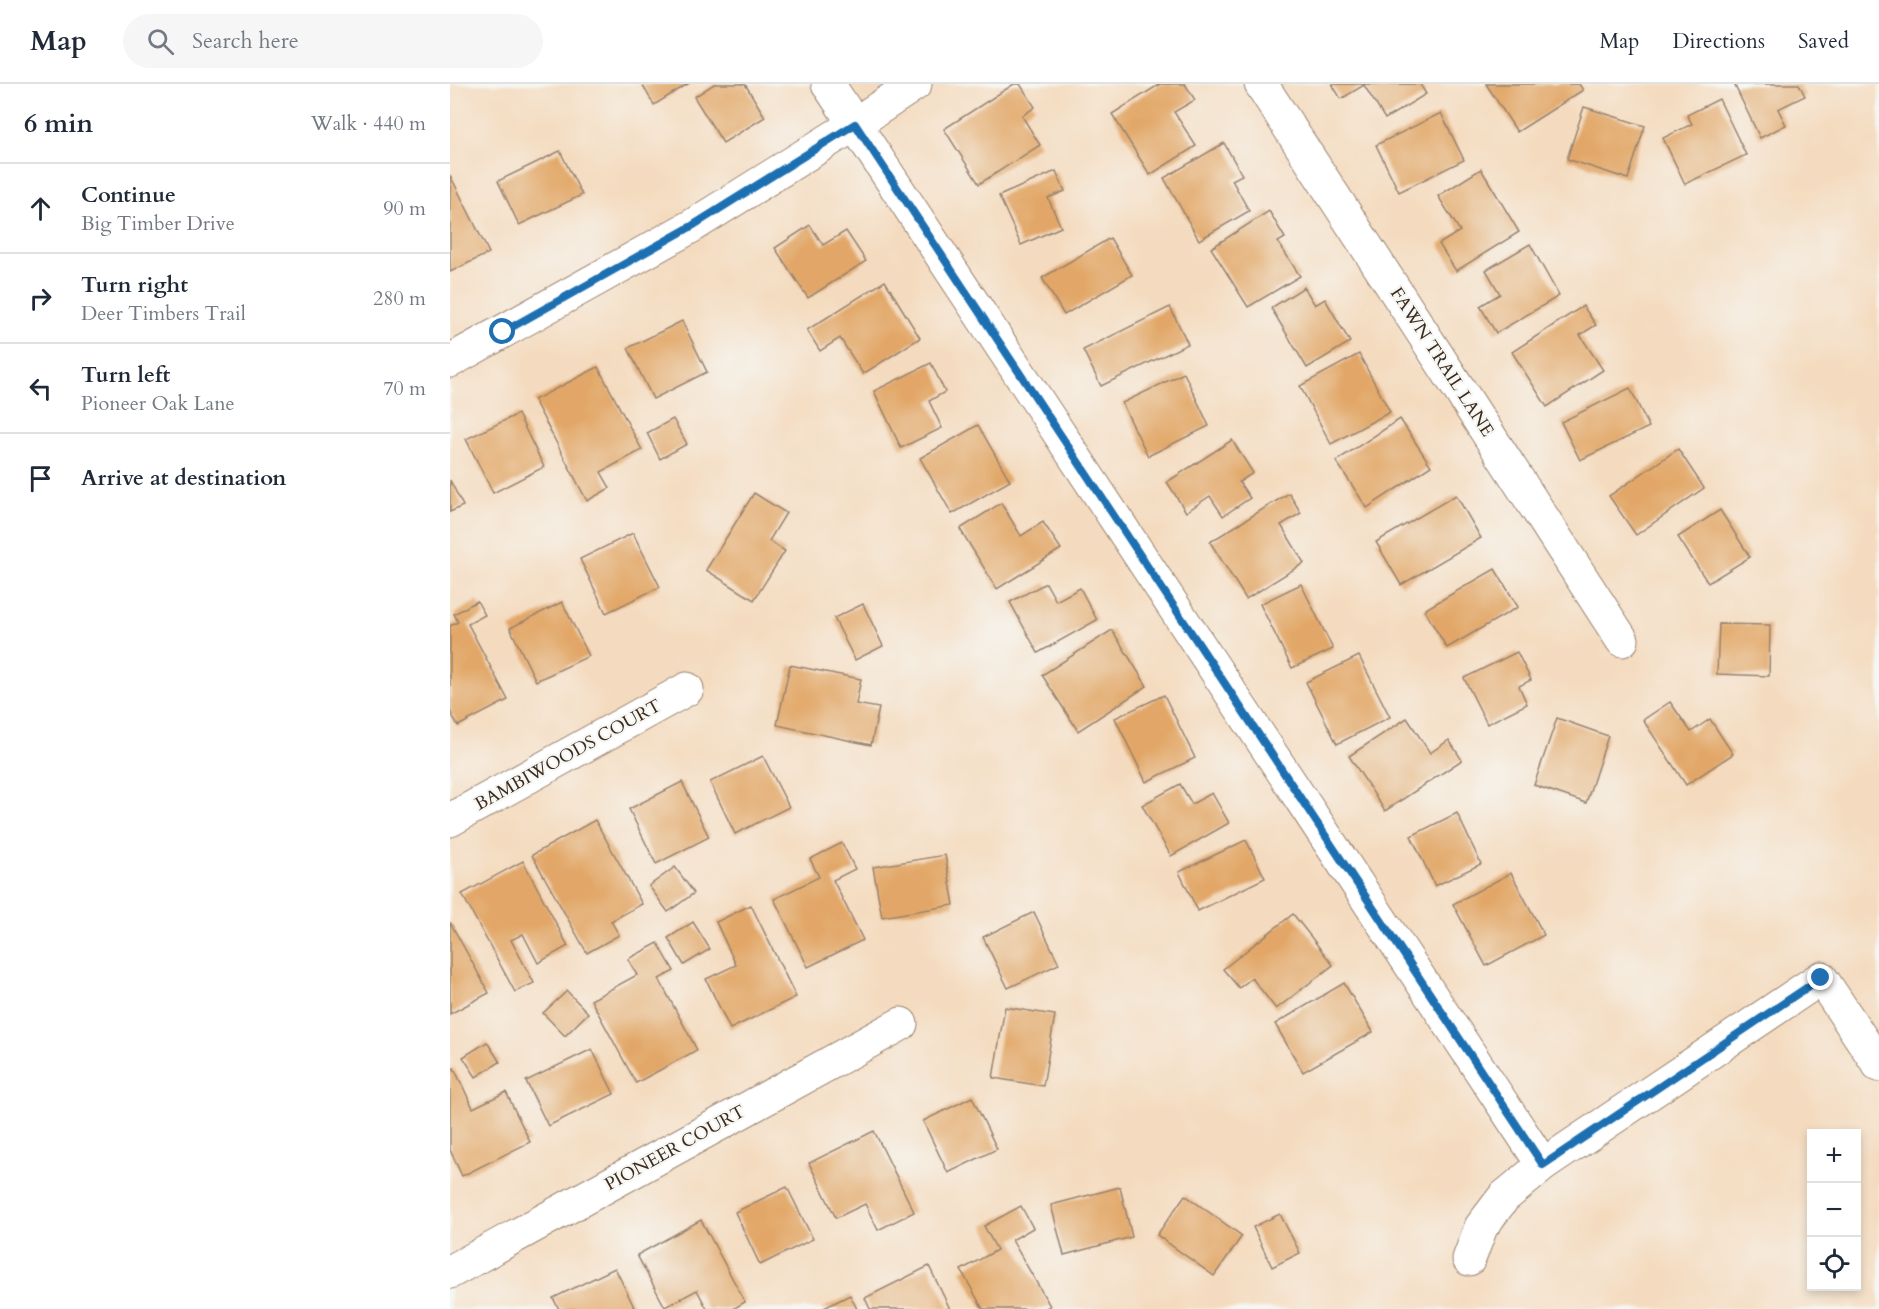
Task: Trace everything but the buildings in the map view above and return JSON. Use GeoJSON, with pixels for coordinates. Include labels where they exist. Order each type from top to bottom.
{"type":"FeatureCollection","features":[{"type":"Feature","properties":{"kind":"street"},"geometry":{"type":"LineString","coordinates":[[828,84],[1543,1165]]}},
{"type":"Feature","properties":{"kind":"street"},"geometry":{"type":"LineString","coordinates":[[450,361],[692,226],[915,84]]}},
{"type":"Feature","properties":{"kind":"street","name":"FAWN TRAIL LANE"},"geometry":{"type":"LineString","coordinates":[[1261,84],[1622,640]]}},
{"type":"Feature","properties":{"kind":"street","name":"BAMBIWOODS COURT"},"geometry":{"type":"LineString","coordinates":[[450,820],[687,689]]}},
{"type":"Feature","properties":{"kind":"street"},"geometry":{"type":"LineString","coordinates":[[1469,1259],[1481,1227],[1504,1197],[1543,1165],[1821,978],[1879,1065]]}},
{"type":"Feature","properties":{"kind":"street","name":"PIONEER COURT"},"geometry":{"type":"LineString","coordinates":[[450,1272],[901,1024]]}},
{"type":"Feature","properties":{"kind":"route"},"geometry":{"type":"LineString","coordinates":[[503,332],[692,226],[855,124],[1543,1165],[1821,978]]}}]}
